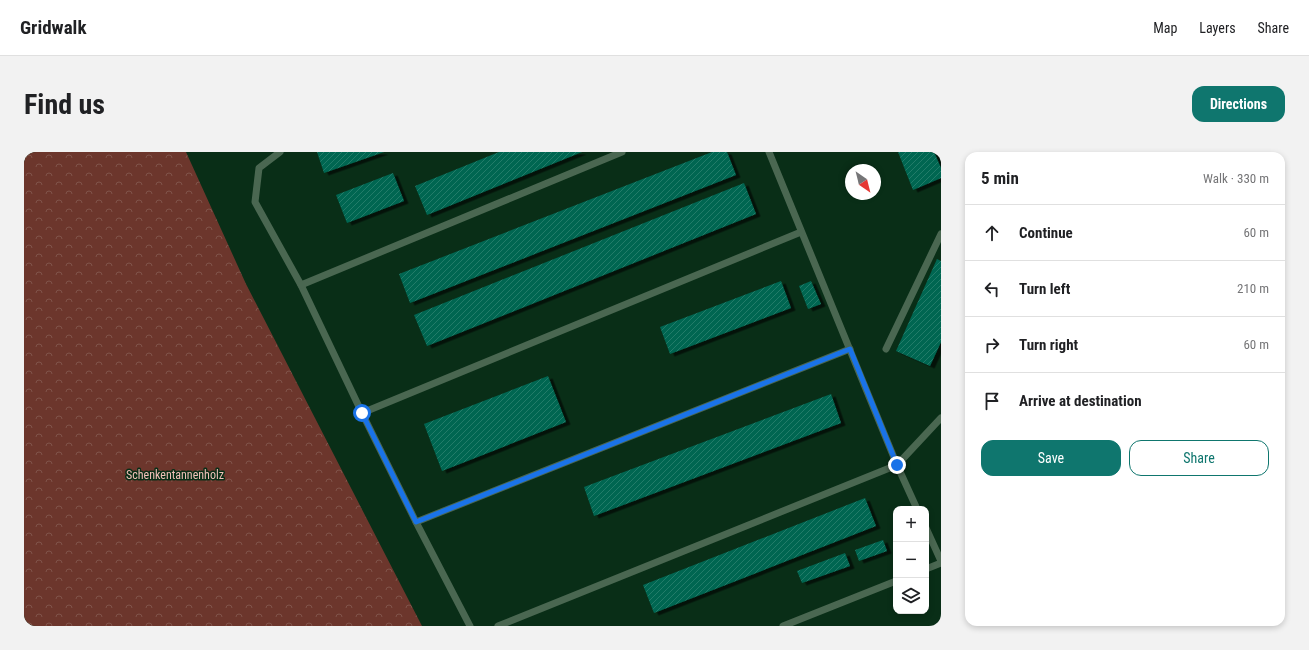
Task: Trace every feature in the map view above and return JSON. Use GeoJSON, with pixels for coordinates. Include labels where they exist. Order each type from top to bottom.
{"type":"FeatureCollection","features":[{"type":"Feature","properties":{"kind":"lane"},"geometry":{"type":"LineString","coordinates":[[280,152],[259,168],[255,202],[301,285],[416,522],[470,626]]}},
{"type":"Feature","properties":{"kind":"lane"},"geometry":{"type":"LineString","coordinates":[[301,285],[622,152]]}},
{"type":"Feature","properties":{"kind":"lane"},"geometry":{"type":"LineString","coordinates":[[769,152],[897,465],[916,506]]}},
{"type":"Feature","properties":{"kind":"lane"},"geometry":{"type":"LineString","coordinates":[[362,413],[801,232]]}},
{"type":"Feature","properties":{"kind":"lane"},"geometry":{"type":"LineString","coordinates":[[886,349],[941,234]]}},
{"type":"Feature","properties":{"kind":"lane"},"geometry":{"type":"LineString","coordinates":[[416,522],[850,349]]}},
{"type":"Feature","properties":{"kind":"lane"},"geometry":{"type":"LineString","coordinates":[[498,626],[897,465],[941,418]]}},
{"type":"Feature","properties":{"kind":"lane"},"geometry":{"type":"LineString","coordinates":[[929,535],[941,562],[929,568]]}},
{"type":"Feature","properties":{"kind":"lane"},"geometry":{"type":"LineString","coordinates":[[783,626],[893,582]]}},
{"type":"Feature","properties":{"kind":"green space","name":"Schenkentannenholz"},"geometry":{"type":"Polygon","coordinates":[[[24,152],[186,152],[246,284],[422,626],[24,626],[24,152]]]}},
{"type":"Feature","properties":{"kind":"building"},"geometry":{"type":"Polygon","coordinates":[[[317,152],[384,152],[324,173],[317,152]]]}},
{"type":"Feature","properties":{"kind":"building"},"geometry":{"type":"Polygon","coordinates":[[[499,152],[582,152],[427,215],[415,186],[499,152]]]}},
{"type":"Feature","properties":{"kind":"building"},"geometry":{"type":"Polygon","coordinates":[[[712,152],[727,152],[736,175],[410,303],[399,274],[712,152]]]}},
{"type":"Feature","properties":{"kind":"building"},"geometry":{"type":"Polygon","coordinates":[[[898,152],[934,152],[941,168],[941,178],[913,190],[898,152]]]}},
{"type":"Feature","properties":{"kind":"building"},"geometry":{"type":"Polygon","coordinates":[[[393,173],[404,201],[347,223],[336,195],[393,173]]]}},
{"type":"Feature","properties":{"kind":"building"},"geometry":{"type":"Polygon","coordinates":[[[744,183],[756,214],[427,346],[414,315],[744,183]]]}},
{"type":"Feature","properties":{"kind":"building"},"geometry":{"type":"Polygon","coordinates":[[[937,259],[941,261],[941,342],[930,366],[896,351],[937,259]]]}},
{"type":"Feature","properties":{"kind":"building"},"geometry":{"type":"Polygon","coordinates":[[[781,281],[791,308],[670,354],[660,327],[781,281]]]}},
{"type":"Feature","properties":{"kind":"building"},"geometry":{"type":"Polygon","coordinates":[[[811,281],[821,304],[808,309],[799,286],[811,281]]]}},
{"type":"Feature","properties":{"kind":"building"},"geometry":{"type":"Polygon","coordinates":[[[548,376],[566,422],[442,471],[424,424],[548,376]]]}},
{"type":"Feature","properties":{"kind":"building"},"geometry":{"type":"Polygon","coordinates":[[[831,394],[841,423],[594,516],[584,487],[831,394]]]}},
{"type":"Feature","properties":{"kind":"building"},"geometry":{"type":"Polygon","coordinates":[[[865,498],[876,526],[654,613],[643,585],[865,498]]]}},
{"type":"Feature","properties":{"kind":"building"},"geometry":{"type":"Polygon","coordinates":[[[883,540],[887,551],[859,561],[855,550],[883,540]]]}},
{"type":"Feature","properties":{"kind":"building"},"geometry":{"type":"Polygon","coordinates":[[[845,553],[850,566],[802,583],[797,571],[845,553]]]}},
{"type":"Feature","properties":{"kind":"route"},"geometry":{"type":"LineString","coordinates":[[362,413],[416,522],[850,349],[897,465]]}}]}
